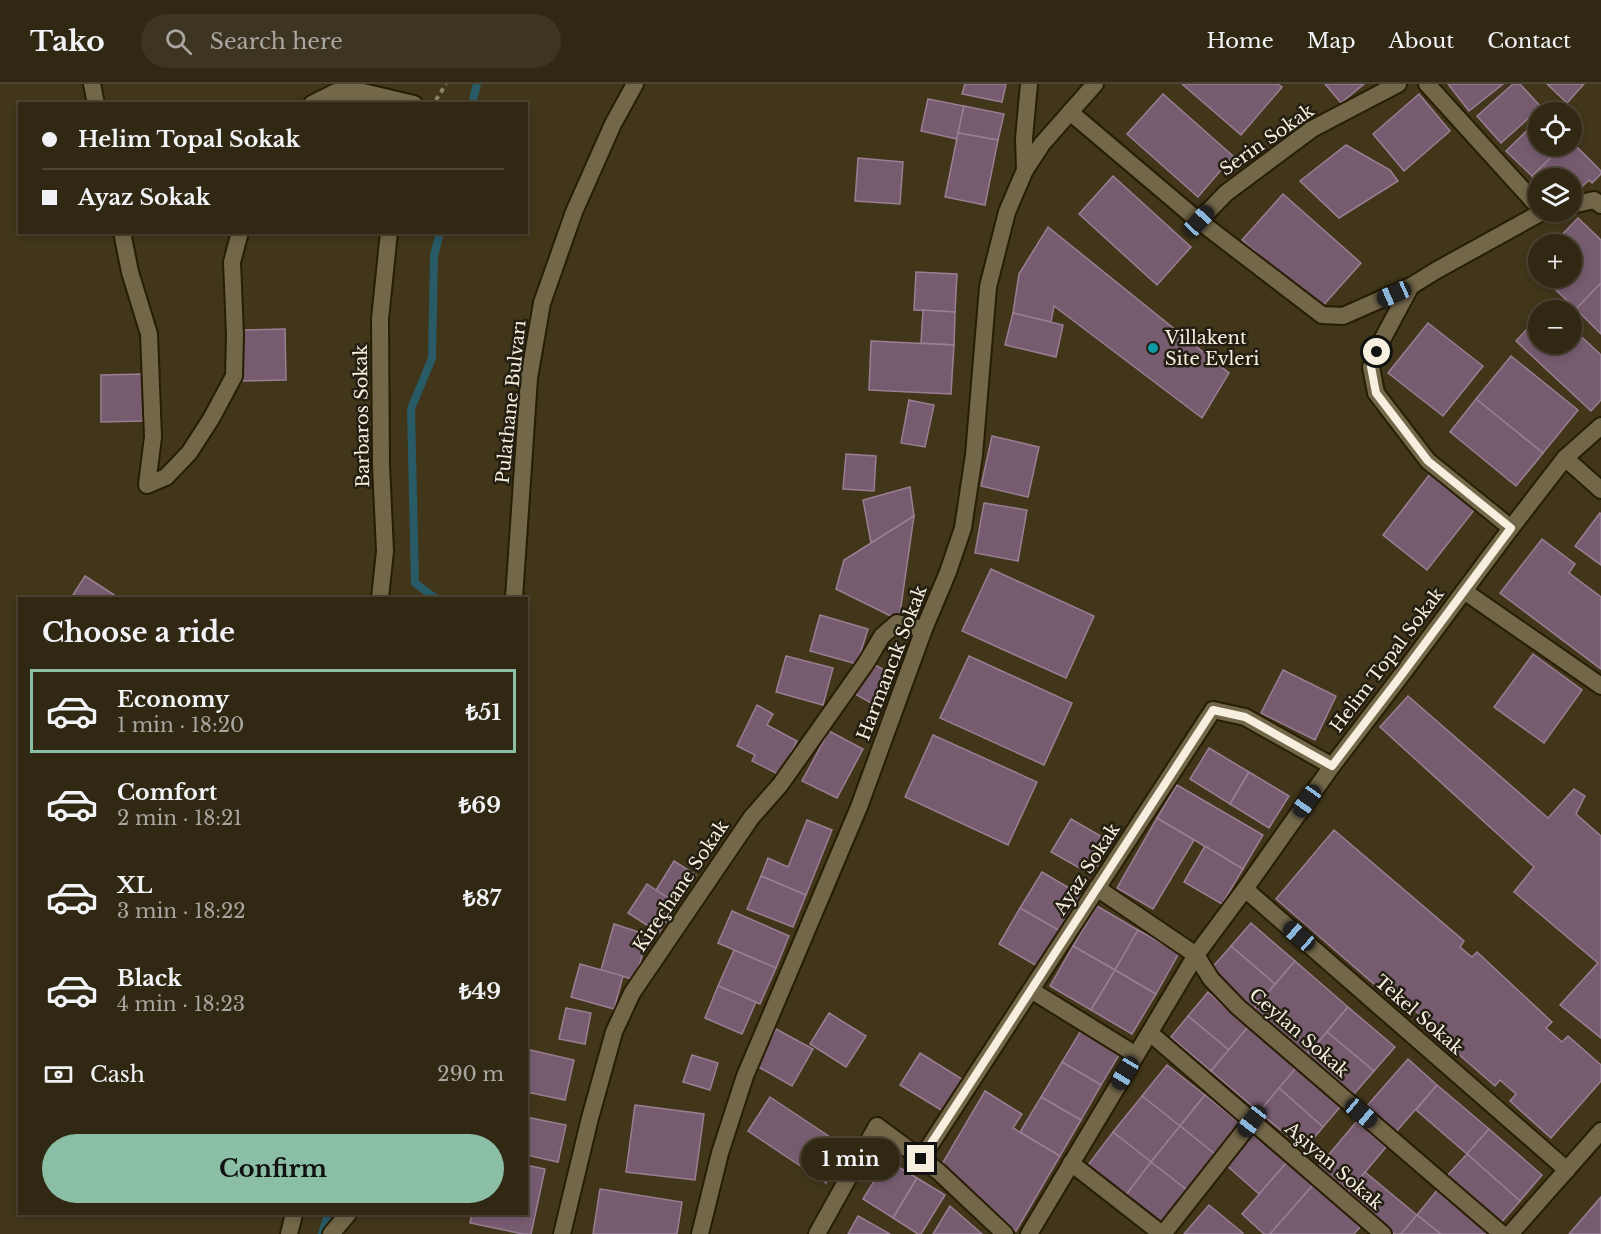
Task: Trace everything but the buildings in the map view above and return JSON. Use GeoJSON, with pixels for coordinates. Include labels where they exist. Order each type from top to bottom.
{"type":"FeatureCollection","features":[{"type":"Feature","properties":{"kind":"street"},"geometry":{"type":"LineString","coordinates":[[92,84],[96,102]]}},
{"type":"Feature","properties":{"kind":"street","name":"Pulathane Bulvarı"},"geometry":{"type":"LineString","coordinates":[[513,597],[529,378],[542,303],[574,212],[613,124],[635,84]]}},
{"type":"Feature","properties":{"kind":"street","name":"Harmancık Sokak"},"geometry":{"type":"LineString","coordinates":[[699,1234],[720,1153],[745,1076],[859,807],[963,528],[974,455],[988,287],[1007,212],[1025,170],[1024,138],[1029,84]]}},
{"type":"Feature","properties":{"kind":"street"},"geometry":{"type":"LineString","coordinates":[[1025,170],[1042,144],[1095,84]]}},
{"type":"Feature","properties":{"kind":"street","name":"Serin Sokak"},"geometry":{"type":"LineString","coordinates":[[1199,221],[1226,193],[1312,129],[1398,84]]}},
{"type":"Feature","properties":{"kind":"street"},"geometry":{"type":"LineString","coordinates":[[1427,84],[1528,196]]}},
{"type":"Feature","properties":{"kind":"street"},"geometry":{"type":"LineString","coordinates":[[316,102],[336,92],[363,92],[406,102]]}},
{"type":"Feature","properties":{"kind":"street"},"geometry":{"type":"LineString","coordinates":[[1070,112],[1199,221],[1322,315],[1343,316],[1411,286],[1528,220]]}},
{"type":"Feature","properties":{"kind":"street"},"geometry":{"type":"LineString","coordinates":[[1582,203],[1599,200]]}},
{"type":"Feature","properties":{"kind":"street"},"geometry":{"type":"LineString","coordinates":[[122,234],[130,272],[149,334],[153,437],[147,485],[166,477],[189,453],[212,419],[234,376],[232,262],[239,234]]}},
{"type":"Feature","properties":{"kind":"street","name":"Barbaros Sokak"},"geometry":{"type":"LineString","coordinates":[[380,597],[385,551],[381,465],[380,319],[389,234]]}},
{"type":"Feature","properties":{"kind":"street"},"geometry":{"type":"LineString","coordinates":[[1411,286],[1383,338],[1371,367],[1376,393],[1428,461],[1511,528]]}},
{"type":"Feature","properties":{"kind":"street","name":"Helim Topal Sokak"},"geometry":{"type":"LineString","coordinates":[[1029,1234],[1196,955],[1332,766],[1564,458],[1601,426]]}},
{"type":"Feature","properties":{"kind":"street"},"geometry":{"type":"LineString","coordinates":[[1564,458],[1601,490]]}},
{"type":"Feature","properties":{"kind":"street"},"geometry":{"type":"LineString","coordinates":[[1464,591],[1601,686]]}},
{"type":"Feature","properties":{"kind":"street","name":"Kireçhane Sokak"},"geometry":{"type":"LineString","coordinates":[[562,1234],[590,1118],[614,1032],[632,993],[751,818],[780,785],[866,663],[882,636],[897,623],[924,629]]}},
{"type":"Feature","properties":{"kind":"street","name":"Ayaz Sokak"},"geometry":{"type":"LineString","coordinates":[[921,1159],[1213,710],[1245,717],[1332,766]]}},
{"type":"Feature","properties":{"kind":"street","name":"Ceylan Sokak"},"geometry":{"type":"LineString","coordinates":[[1098,888],[1196,955],[1211,979],[1238,1007],[1502,1234]]}},
{"type":"Feature","properties":{"kind":"street","name":"Tekel Sokak"},"geometry":{"type":"LineString","coordinates":[[1245,889],[1567,1170]]}},
{"type":"Feature","properties":{"kind":"street"},"geometry":{"type":"LineString","coordinates":[[1031,990],[1136,1055]]}},
{"type":"Feature","properties":{"kind":"street","name":"Aşiyan Sokak"},"geometry":{"type":"LineString","coordinates":[[1150,1033],[1383,1234]]}},
{"type":"Feature","properties":{"kind":"street"},"geometry":{"type":"LineString","coordinates":[[1071,1163],[1162,1234],[1252,1121]]}},
{"type":"Feature","properties":{"kind":"street"},"geometry":{"type":"LineString","coordinates":[[817,1234],[877,1126],[939,1172],[1005,1234]]}},
{"type":"Feature","properties":{"kind":"street"},"geometry":{"type":"LineString","coordinates":[[1510,1234],[1601,1131]]}},
{"type":"Feature","properties":{"kind":"street"},"geometry":{"type":"LineString","coordinates":[[289,1234],[294,1215]]}},
{"type":"Feature","properties":{"kind":"path"},"geometry":{"type":"LineString","coordinates":[[435,102],[446,84]]}},
{"type":"Feature","properties":{"kind":"waterway"},"geometry":{"type":"LineString","coordinates":[[472,102],[477,84]]}},
{"type":"Feature","properties":{"kind":"waterway"},"geometry":{"type":"LineString","coordinates":[[434,597],[415,583],[411,409],[432,358],[434,256],[440,234]]}},
{"type":"Feature","properties":{"kind":"waterway"},"geometry":{"type":"LineString","coordinates":[[322,1234],[328,1215]]}},
{"type":"Feature","properties":{"kind":"place","name":"Villakent Site Evleri"},"geometry":{"type":"Point","coordinates":[1153,348]}},
{"type":"Feature","properties":{"kind":"route"},"geometry":{"type":"LineString","coordinates":[[921,1159],[1213,710],[1245,717],[1332,766],[1511,528],[1428,461],[1376,393],[1371,367],[1377,352]]}}]}
